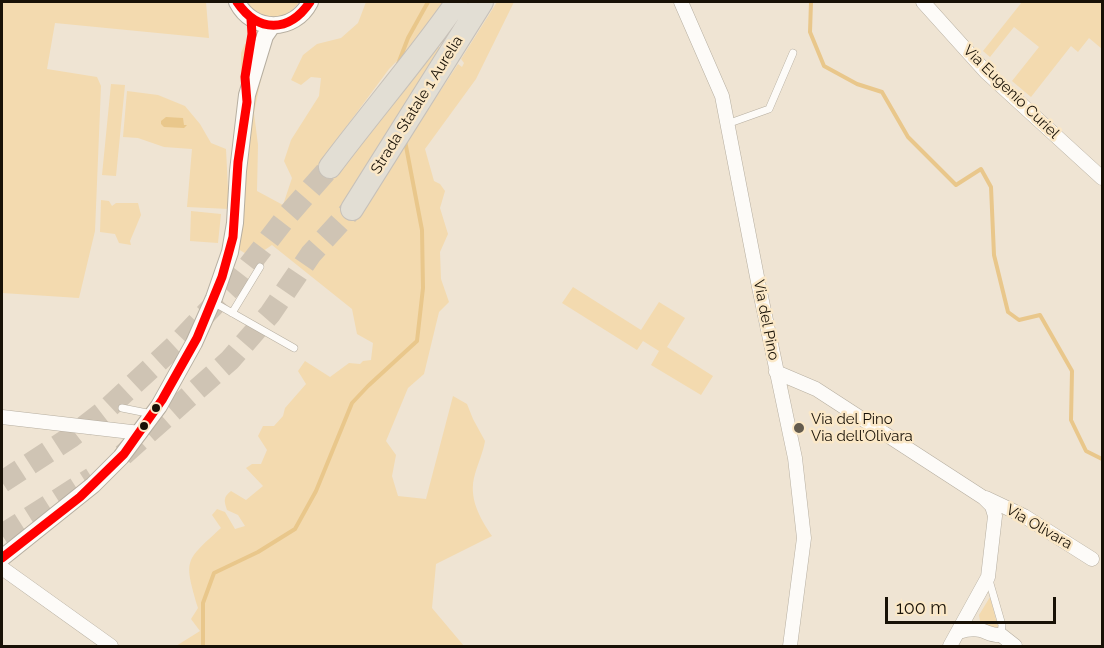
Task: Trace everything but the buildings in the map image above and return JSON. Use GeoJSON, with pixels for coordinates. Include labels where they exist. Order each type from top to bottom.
{"type":"FeatureCollection","features":[{"type":"Feature","properties":{"kind":"highway","name":"Strada Statale 1 Aurelia"},"geometry":{"type":"LineString","coordinates":[[330,167],[457,2]]}},
{"type":"Feature","properties":{"kind":"highway","name":"Strada Statale 1 Aurelia"},"geometry":{"type":"LineString","coordinates":[[352,209],[482,2]]}},
{"type":"Feature","properties":{"kind":"street"},"geometry":{"type":"LineString","coordinates":[[237,2],[251,19],[273,26],[292,22],[300,16],[310,2]]}},
{"type":"Feature","properties":{"kind":"street","name":"Via del Pino"},"geometry":{"type":"LineString","coordinates":[[681,2],[722,96],[795,458],[804,537],[790,646]]}},
{"type":"Feature","properties":{"kind":"street","name":"Via Eugenio Curiel"},"geometry":{"type":"LineString","coordinates":[[923,2],[986,72],[1102,178]]}},
{"type":"Feature","properties":{"kind":"street"},"geometry":{"type":"LineString","coordinates":[[247,95],[245,78],[253,39],[251,19]]}},
{"type":"Feature","properties":{"kind":"street"},"geometry":{"type":"LineString","coordinates":[[2,558],[93,485],[121,457],[153,414],[194,343],[230,252],[236,223],[237,171],[247,95],[265,36],[273,26]]}},
{"type":"Feature","properties":{"kind":"street","name":"Via Olivara"},"geometry":{"type":"LineString","coordinates":[[776,372],[816,389],[984,498],[1024,516],[1092,559]]}},
{"type":"Feature","properties":{"kind":"street"},"geometry":{"type":"LineString","coordinates":[[2,417],[122,433],[140,433]]}},
{"type":"Feature","properties":{"kind":"street","name":"Via Olivara"},"geometry":{"type":"LineString","coordinates":[[950,646],[988,577],[995,516],[992,506],[984,498]]}},
{"type":"Feature","properties":{"kind":"street"},"geometry":{"type":"LineString","coordinates":[[2,568],[111,646]]}},
{"type":"Feature","properties":{"kind":"street"},"geometry":{"type":"LineString","coordinates":[[973,607],[976,624],[980,630],[991,636],[1001,635],[1015,646]]}},
{"type":"Feature","properties":{"kind":"street"},"geometry":{"type":"LineString","coordinates":[[958,632],[980,630]]}},
{"type":"Feature","properties":{"kind":"lane"},"geometry":{"type":"LineString","coordinates":[[727,124],[769,109],[793,53]]}},
{"type":"Feature","properties":{"kind":"lane"},"geometry":{"type":"LineString","coordinates":[[232,313],[260,267]]}},
{"type":"Feature","properties":{"kind":"lane"},"geometry":{"type":"LineString","coordinates":[[212,302],[294,348]]}},
{"type":"Feature","properties":{"kind":"lane"},"geometry":{"type":"LineString","coordinates":[[122,408],[153,414]]}},
{"type":"Feature","properties":{"kind":"lane"},"geometry":{"type":"LineString","coordinates":[[988,577],[1002,625],[1001,635]]}},
{"type":"Feature","properties":{"kind":"shaded area"},"geometry":{"type":"Polygon","coordinates":[[[2,2],[206,2],[209,38],[55,23],[47,69],[97,77],[101,86],[95,231],[79,298],[2,293],[2,2]]]}},
{"type":"Feature","properties":{"kind":"shaded area"},"geometry":{"type":"Polygon","coordinates":[[[246,2],[299,2],[287,13],[273,17],[259,13],[246,2]]]}},
{"type":"Feature","properties":{"kind":"shaded area"},"geometry":{"type":"Polygon","coordinates":[[[366,2],[444,2],[419,39],[389,69],[329,150],[326,160],[435,45],[443,49],[349,192],[346,205],[364,207],[458,64],[462,67],[464,63],[461,59],[497,2],[514,2],[476,79],[425,149],[434,181],[440,184],[445,191],[440,208],[448,234],[440,252],[441,279],[449,302],[439,312],[424,374],[408,388],[386,441],[396,455],[392,476],[398,496],[426,499],[453,396],[467,404],[485,441],[473,482],[473,491],[479,514],[492,536],[436,564],[432,608],[464,646],[176,646],[200,631],[191,619],[198,608],[190,580],[190,562],[200,548],[221,528],[212,515],[217,509],[225,512],[235,529],[245,526],[238,515],[227,510],[225,497],[231,491],[246,500],[263,486],[246,468],[252,464],[261,464],[267,450],[258,436],[263,426],[274,426],[283,416],[285,408],[306,384],[298,371],[305,361],[330,377],[349,363],[360,364],[371,360],[373,343],[357,334],[352,309],[272,245],[253,258],[238,249],[244,205],[241,53],[245,44],[254,43],[261,49],[262,74],[254,113],[258,145],[257,191],[283,205],[292,178],[284,161],[291,140],[319,96],[321,78],[311,77],[301,85],[291,80],[303,55],[317,44],[341,38],[358,23],[366,2]]]}},
{"type":"Feature","properties":{"kind":"shaded area"},"geometry":{"type":"Polygon","coordinates":[[[1022,2],[1102,2],[1102,49],[1089,38],[1078,52],[1071,46],[1031,97],[1012,81],[1039,47],[1014,27],[990,57],[983,51],[1022,2]]]}},
{"type":"Feature","properties":{"kind":"shaded area"},"geometry":{"type":"Polygon","coordinates":[[[111,84],[125,85],[116,176],[102,175],[111,84]]]}},
{"type":"Feature","properties":{"kind":"shaded area"},"geometry":{"type":"Polygon","coordinates":[[[127,91],[158,95],[185,106],[200,124],[211,143],[226,149],[229,209],[187,207],[192,149],[164,147],[138,138],[123,137],[127,91]]]}},
{"type":"Feature","properties":{"kind":"shaded area"},"geometry":{"type":"Polygon","coordinates":[[[166,117],[183,118],[184,125],[187,125],[184,128],[164,127],[161,121],[166,117]]]}},
{"type":"Feature","properties":{"kind":"shaded area"},"geometry":{"type":"Polygon","coordinates":[[[101,200],[109,201],[112,206],[116,203],[138,203],[141,215],[130,241],[131,245],[119,243],[115,234],[100,232],[101,200]]]}},
{"type":"Feature","properties":{"kind":"shaded area"},"geometry":{"type":"Polygon","coordinates":[[[191,211],[221,214],[218,243],[190,241],[191,211]]]}},
{"type":"Feature","properties":{"kind":"shaded area"},"geometry":{"type":"Polygon","coordinates":[[[573,287],[641,330],[659,302],[685,318],[667,347],[713,376],[701,395],[651,365],[659,351],[643,341],[637,350],[562,303],[573,287]]]}},
{"type":"Feature","properties":{"kind":"shaded area"},"geometry":{"type":"Polygon","coordinates":[[[990,597],[998,627],[993,632],[981,627],[979,615],[990,597]]]}},
{"type":"Feature","properties":{"kind":"waterway"},"geometry":{"type":"LineString","coordinates":[[398,64],[408,38],[428,2]]}},
{"type":"Feature","properties":{"kind":"waterway"},"geometry":{"type":"LineString","coordinates":[[811,2],[810,32],[824,66],[857,84],[882,92],[908,137],[956,185],[981,169],[991,187],[994,255],[1008,312],[1019,320],[1040,315],[1072,371],[1071,420],[1086,451],[1102,459]]}},
{"type":"Feature","properties":{"kind":"waterway"},"geometry":{"type":"LineString","coordinates":[[203,646],[203,603],[214,573],[258,552],[295,529],[316,491],[352,403],[417,341],[423,288],[422,230],[405,141]]}},
{"type":"Feature","properties":{"kind":"tunnel"},"geometry":{"type":"LineString","coordinates":[[2,482],[71,437],[107,409],[178,343],[237,281],[287,216],[330,167]]}},
{"type":"Feature","properties":{"kind":"tunnel"},"geometry":{"type":"LineString","coordinates":[[123,455],[230,360],[270,314],[311,254],[352,209]]}},
{"type":"Feature","properties":{"kind":"tunnel"},"geometry":{"type":"LineString","coordinates":[[2,535],[92,478]]}},
{"type":"Feature","properties":{"kind":"transit line"},"geometry":{"type":"LineString","coordinates":[[237,2],[254,19],[264,24],[274,25],[293,19],[310,2]]}},
{"type":"Feature","properties":{"kind":"transit line"},"geometry":{"type":"LineString","coordinates":[[2,558],[80,497],[124,454],[162,400],[197,338],[222,277],[233,237],[238,162],[247,102],[245,77],[252,34],[251,19]]}},
{"type":"Feature","properties":{"kind":"place","name":"Via del Pino Via dell’Olivara"},"geometry":{"type":"Point","coordinates":[799,428]}}]}
